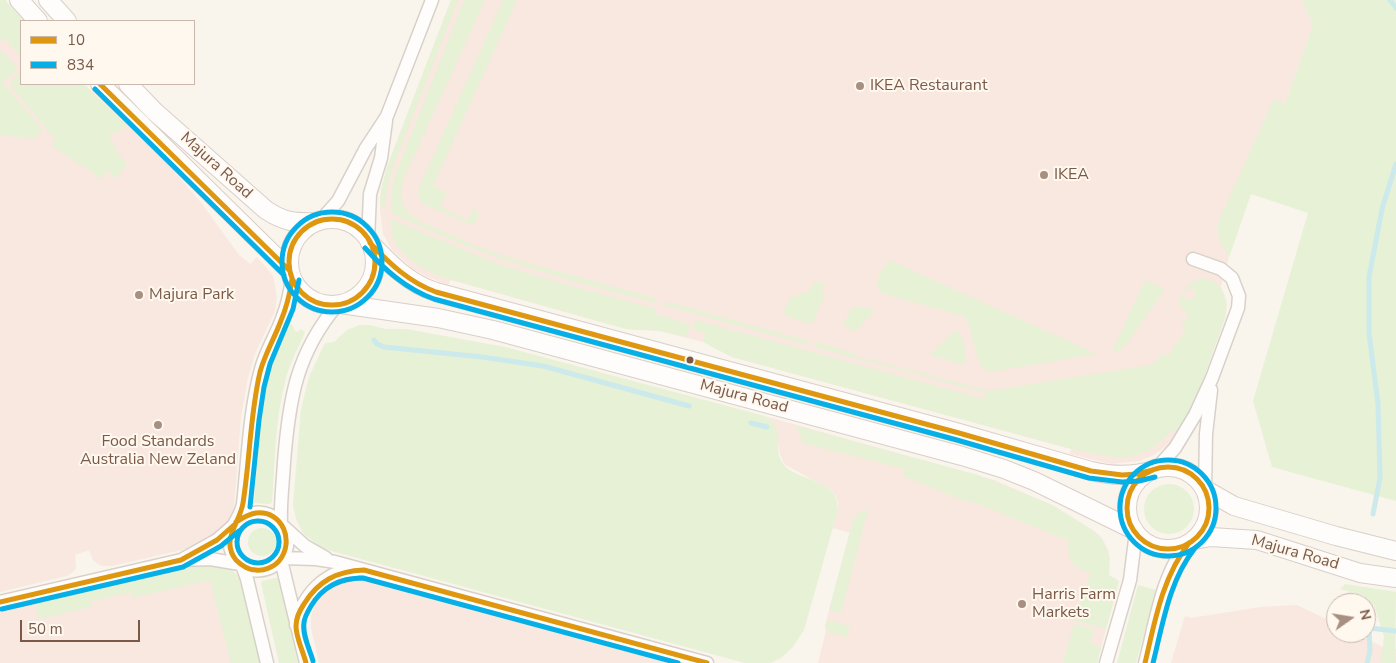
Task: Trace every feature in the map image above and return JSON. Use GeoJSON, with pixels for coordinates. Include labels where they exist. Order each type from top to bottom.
{"type":"FeatureCollection","features":[{"type":"Feature","properties":{"kind":"main road"},"geometry":{"type":"LineString","coordinates":[[19,0],[37,20]]}},
{"type":"Feature","properties":{"kind":"main road"},"geometry":{"type":"LineString","coordinates":[[48,0],[66,20]]}},
{"type":"Feature","properties":{"kind":"main road","name":"Majura Road"},"geometry":{"type":"LineString","coordinates":[[101,85],[291,275]]}},
{"type":"Feature","properties":{"kind":"main road","name":"Majura Road"},"geometry":{"type":"LineString","coordinates":[[129,85],[154,111],[266,210],[279,218],[291,222],[319,221]]}},
{"type":"Feature","properties":{"kind":"main road"},"geometry":{"type":"LineString","coordinates":[[330,219],[348,223],[363,233],[369,242],[374,262],[374,271],[370,281],[358,296],[339,304],[324,304],[310,300],[300,291],[291,275],[290,250],[294,241],[308,226],[319,221],[330,219]]}},
{"type":"Feature","properties":{"kind":"main road","name":"Majura Road"},"geometry":{"type":"LineString","coordinates":[[369,242],[388,262],[409,279],[436,292],[940,428],[1091,471],[1108,475],[1127,475],[1155,469]]}},
{"type":"Feature","properties":{"kind":"main road","name":"Majura Road"},"geometry":{"type":"LineString","coordinates":[[339,304],[438,318],[493,330],[962,456],[1026,478],[1135,531]]}},
{"type":"Feature","properties":{"kind":"main road"},"geometry":{"type":"LineString","coordinates":[[1169,466],[1187,471],[1197,479],[1205,490],[1209,501],[1208,517],[1201,532],[1191,541],[1179,547],[1163,548],[1148,543],[1135,531],[1128,510],[1130,496],[1136,483],[1146,473],[1155,469],[1169,466]]}},
{"type":"Feature","properties":{"kind":"main road","name":"Majura Road"},"geometry":{"type":"LineString","coordinates":[[1205,490],[1234,506],[1336,536],[1396,551]]}},
{"type":"Feature","properties":{"kind":"main road","name":"Majura Road"},"geometry":{"type":"LineString","coordinates":[[1191,541],[1211,536],[1258,540],[1360,573],[1396,578]]}},
{"type":"Feature","properties":{"kind":"street"},"geometry":{"type":"LineString","coordinates":[[319,221],[338,201],[366,148],[387,116],[432,0]]}},
{"type":"Feature","properties":{"kind":"street"},"geometry":{"type":"LineString","coordinates":[[369,242],[370,194],[381,158],[387,116]]}},
{"type":"Feature","properties":{"kind":"street"},"geometry":{"type":"LineString","coordinates":[[1155,469],[1182,438],[1212,378],[1236,315],[1239,296],[1233,280],[1223,270],[1193,259]]}},
{"type":"Feature","properties":{"kind":"street"},"geometry":{"type":"LineString","coordinates":[[267,663],[247,579],[241,565],[234,557],[229,543],[230,534],[242,509],[252,411],[259,375],[286,311],[291,275]]}},
{"type":"Feature","properties":{"kind":"street"},"geometry":{"type":"LineString","coordinates":[[0,602],[181,560],[210,559],[241,565],[249,569],[261,570],[272,567],[281,559],[287,543],[282,525],[281,510],[287,428],[293,389],[315,336],[325,319],[339,304]]}},
{"type":"Feature","properties":{"kind":"street"},"geometry":{"type":"LineString","coordinates":[[1205,490],[1206,434],[1212,378]]}},
{"type":"Feature","properties":{"kind":"street"},"geometry":{"type":"LineString","coordinates":[[181,560],[217,540],[248,514],[257,512],[270,515],[311,550],[335,562]]}},
{"type":"Feature","properties":{"kind":"street"},"geometry":{"type":"LineString","coordinates":[[1106,663],[1130,580],[1135,531]]}},
{"type":"Feature","properties":{"kind":"street"},"geometry":{"type":"LineString","coordinates":[[1145,663],[1168,576],[1177,558],[1191,541]]}},
{"type":"Feature","properties":{"kind":"street"},"geometry":{"type":"LineString","coordinates":[[281,559],[316,559],[335,562],[706,663]]}},
{"type":"Feature","properties":{"kind":"street"},"geometry":{"type":"LineString","coordinates":[[281,559],[306,663]]}},
{"type":"Feature","properties":{"kind":"street"},"geometry":{"type":"LineString","coordinates":[[296,625],[305,602],[322,581],[344,571],[364,570]]}},
{"type":"Feature","properties":{"kind":"shaded area","name":"Majura Park"},"geometry":{"type":"Polygon","coordinates":[[[0,0],[5,0],[23,20],[20,20],[20,85],[85,85],[172,169],[203,205],[239,255],[250,264],[257,257],[273,276],[277,297],[275,311],[255,354],[248,378],[241,417],[234,507],[230,519],[222,531],[186,549],[112,566],[98,564],[93,560],[89,550],[75,555],[76,568],[67,576],[0,592],[0,0]]]}},
{"type":"Feature","properties":{"kind":"shaded area"},"geometry":{"type":"Polygon","coordinates":[[[451,0],[1302,0],[1313,25],[1265,162],[1251,193],[1229,257],[1221,287],[1227,304],[1225,318],[1196,399],[1173,440],[1164,448],[1150,457],[1139,461],[1111,464],[1070,454],[1071,449],[732,357],[703,342],[660,331],[626,329],[451,280],[448,285],[413,269],[392,250],[383,234],[380,209],[381,190],[387,167],[451,0]]]}},
{"type":"Feature","properties":{"kind":"shaded area"},"geometry":{"type":"Polygon","coordinates":[[[761,415],[994,480],[1056,507],[1094,531],[1103,540],[1108,550],[1110,559],[1109,575],[1119,581],[1097,663],[818,663],[826,631],[825,626],[850,533],[833,528],[838,504],[836,496],[831,490],[784,464],[780,454],[775,426],[768,418],[761,415]]]}},
{"type":"Feature","properties":{"kind":"shaded area"},"geometry":{"type":"Polygon","coordinates":[[[202,565],[230,569],[238,576],[260,663],[0,663],[0,611],[202,565]]]}},
{"type":"Feature","properties":{"kind":"shaded area"},"geometry":{"type":"Polygon","coordinates":[[[356,578],[670,663],[319,663],[311,628],[311,616],[314,607],[321,595],[329,587],[341,581],[356,578]]]}},
{"type":"Feature","properties":{"kind":"shaded area"},"geometry":{"type":"Polygon","coordinates":[[[1297,605],[1326,619],[1326,643],[1375,643],[1383,647],[1396,649],[1396,663],[1171,663],[1185,616],[1191,618],[1261,607],[1297,605]]]}},
{"type":"Feature","properties":{"kind":"green space"},"geometry":{"type":"Polygon","coordinates":[[[0,0],[5,0],[23,20],[20,20],[20,55],[6,40],[0,39],[0,0]]]}},
{"type":"Feature","properties":{"kind":"green space"},"geometry":{"type":"Polygon","coordinates":[[[451,0],[458,0],[392,170],[385,207],[380,205],[381,190],[387,167],[451,0]]]}},
{"type":"Feature","properties":{"kind":"green space"},"geometry":{"type":"Polygon","coordinates":[[[464,0],[485,0],[403,180],[401,193],[406,210],[421,222],[479,247],[514,259],[654,298],[657,301],[656,303],[507,261],[474,249],[391,213],[394,178],[464,0]]]}},
{"type":"Feature","properties":{"kind":"green space"},"geometry":{"type":"Polygon","coordinates":[[[503,0],[517,0],[433,186],[444,191],[446,195],[440,207],[468,220],[474,208],[476,210],[478,218],[474,224],[470,224],[423,204],[419,199],[418,190],[503,0]]]}},
{"type":"Feature","properties":{"kind":"green space"},"geometry":{"type":"Polygon","coordinates":[[[1302,0],[1396,0],[1396,501],[1272,467],[1253,401],[1308,213],[1251,194],[1229,257],[1218,234],[1220,218],[1274,99],[1285,104],[1313,25],[1302,0]]]}},
{"type":"Feature","properties":{"kind":"green space"},"geometry":{"type":"Polygon","coordinates":[[[0,50],[18,68],[3,83],[42,129],[35,139],[0,135],[0,50]]]}},
{"type":"Feature","properties":{"kind":"green space"},"geometry":{"type":"Polygon","coordinates":[[[20,73],[20,85],[85,85],[127,126],[109,136],[118,154],[127,164],[116,178],[107,171],[102,179],[51,145],[56,140],[9,84],[20,73]]]}},
{"type":"Feature","properties":{"kind":"green space"},"geometry":{"type":"Polygon","coordinates":[[[390,219],[493,262],[536,276],[656,309],[655,314],[690,324],[687,337],[660,331],[626,329],[442,277],[412,261],[400,249],[392,235],[390,219]]]}},
{"type":"Feature","properties":{"kind":"green space"},"geometry":{"type":"Polygon","coordinates":[[[889,260],[1097,354],[994,371],[984,370],[980,365],[966,317],[881,293],[878,280],[883,267],[885,267],[889,260]]]}},
{"type":"Feature","properties":{"kind":"green space"},"geometry":{"type":"Polygon","coordinates":[[[1203,278],[1216,283],[1220,287],[1225,298],[1226,311],[1196,399],[1178,433],[1172,429],[1149,450],[1126,457],[1114,457],[1072,449],[732,357],[703,342],[705,333],[693,330],[695,320],[984,399],[986,393],[815,347],[816,342],[853,353],[853,355],[989,391],[1150,365],[1163,353],[1168,356],[1185,330],[1181,327],[1188,317],[1178,301],[1183,293],[1186,300],[1196,296],[1193,288],[1184,292],[1190,283],[1203,278]]]}},
{"type":"Feature","properties":{"kind":"green space"},"geometry":{"type":"Polygon","coordinates":[[[1145,280],[1165,289],[1125,346],[1112,352],[1145,280]]]}},
{"type":"Feature","properties":{"kind":"green space"},"geometry":{"type":"Polygon","coordinates":[[[816,281],[824,284],[821,292],[825,294],[812,324],[786,316],[784,311],[791,298],[808,292],[816,281]]]}},
{"type":"Feature","properties":{"kind":"green space"},"geometry":{"type":"Polygon","coordinates":[[[667,302],[809,341],[808,345],[663,305],[667,302]]]}},
{"type":"Feature","properties":{"kind":"green space"},"geometry":{"type":"Polygon","coordinates":[[[857,306],[875,310],[856,331],[843,326],[851,309],[857,306]]]}},
{"type":"Feature","properties":{"kind":"green space"},"geometry":{"type":"Polygon","coordinates":[[[289,323],[293,326],[294,330],[298,332],[300,329],[305,332],[290,366],[282,393],[276,440],[272,502],[270,504],[255,503],[262,402],[271,366],[289,323]]]}},
{"type":"Feature","properties":{"kind":"green space"},"geometry":{"type":"Polygon","coordinates":[[[360,325],[370,325],[385,329],[406,329],[505,347],[761,415],[769,419],[777,431],[778,452],[784,465],[791,471],[827,487],[834,493],[837,502],[837,513],[804,630],[792,648],[781,658],[770,663],[745,663],[328,550],[316,544],[303,533],[296,519],[293,505],[301,409],[309,377],[325,343],[334,342],[347,330],[360,325]]]}},
{"type":"Feature","properties":{"kind":"green space"},"geometry":{"type":"Polygon","coordinates":[[[953,332],[958,332],[964,342],[966,351],[965,363],[961,364],[930,355],[953,332]]]}},
{"type":"Feature","properties":{"kind":"green space"},"geometry":{"type":"Polygon","coordinates":[[[797,426],[978,475],[1050,504],[1094,531],[1101,537],[1109,555],[1109,575],[1119,581],[1106,629],[1074,620],[1091,572],[1080,569],[1072,562],[1068,547],[1069,541],[971,501],[970,503],[903,476],[905,469],[806,444],[802,441],[797,426]]]}},
{"type":"Feature","properties":{"kind":"green space"},"geometry":{"type":"Polygon","coordinates":[[[1169,484],[1178,486],[1189,495],[1194,509],[1192,518],[1183,529],[1169,534],[1160,532],[1149,523],[1144,509],[1146,500],[1155,489],[1169,484]]]}},
{"type":"Feature","properties":{"kind":"green space"},"geometry":{"type":"Polygon","coordinates":[[[868,510],[841,613],[829,610],[853,520],[860,511],[868,510]]]}},
{"type":"Feature","properties":{"kind":"green space"},"geometry":{"type":"Polygon","coordinates":[[[262,528],[272,532],[276,542],[272,552],[262,556],[252,552],[248,542],[252,532],[262,528]]]}},
{"type":"Feature","properties":{"kind":"green space"},"geometry":{"type":"Polygon","coordinates":[[[207,564],[227,568],[233,571],[237,577],[242,587],[260,663],[231,663],[210,580],[131,598],[131,592],[90,601],[91,607],[39,619],[34,603],[207,564]]]}},
{"type":"Feature","properties":{"kind":"green space"},"geometry":{"type":"Polygon","coordinates":[[[279,579],[298,663],[279,663],[261,583],[262,581],[279,579]]]}},
{"type":"Feature","properties":{"kind":"green space"},"geometry":{"type":"Polygon","coordinates":[[[1345,584],[1396,592],[1395,663],[1381,663],[1384,636],[1376,611],[1376,593],[1355,593],[1340,589],[1345,584]]]}},
{"type":"Feature","properties":{"kind":"green space"},"geometry":{"type":"Polygon","coordinates":[[[1138,585],[1156,590],[1136,663],[1117,663],[1138,585]]]}},
{"type":"Feature","properties":{"kind":"green space"},"geometry":{"type":"Polygon","coordinates":[[[827,620],[850,626],[847,637],[827,632],[825,626],[827,620]]]}},
{"type":"Feature","properties":{"kind":"green space"},"geometry":{"type":"Polygon","coordinates":[[[1074,624],[1094,629],[1090,643],[1101,646],[1097,663],[1063,663],[1074,624]]]}},
{"type":"Feature","properties":{"kind":"waterway"},"geometry":{"type":"LineString","coordinates":[[1390,0],[1396,8]]}},
{"type":"Feature","properties":{"kind":"waterway"},"geometry":{"type":"LineString","coordinates":[[1373,514],[1380,478],[1378,404],[1369,333],[1369,277],[1382,209],[1396,164]]}},
{"type":"Feature","properties":{"kind":"waterway"},"geometry":{"type":"LineString","coordinates":[[374,340],[377,344],[384,347],[482,357],[543,366],[689,406]]}},
{"type":"Feature","properties":{"kind":"waterway"},"geometry":{"type":"LineString","coordinates":[[751,423],[767,427]]}},
{"type":"Feature","properties":{"kind":"waterway"},"geometry":{"type":"LineString","coordinates":[[1376,629],[1396,631]]}},
{"type":"Feature","properties":{"kind":"waterway"},"geometry":{"type":"LineString","coordinates":[[1367,663],[1370,643]]}},
{"type":"Feature","properties":{"kind":"transit line","name":"10"},"geometry":{"type":"LineString","coordinates":[[101,85],[289,270]]}},
{"type":"Feature","properties":{"kind":"transit line","name":"834"},"geometry":{"type":"LineString","coordinates":[[95,89],[284,275]]}},
{"type":"Feature","properties":{"kind":"transit line","name":"834"},"geometry":{"type":"LineString","coordinates":[[332,212],[342,213],[360,220],[374,234],[381,252],[382,262],[381,272],[374,290],[360,304],[342,311],[332,312],[322,311],[304,304],[290,290],[283,272],[282,262],[283,252],[290,234],[304,220],[322,213],[332,212]]}},
{"type":"Feature","properties":{"kind":"transit line","name":"10"},"geometry":{"type":"LineString","coordinates":[[332,219],[348,223],[362,232],[371,246],[375,262],[371,278],[362,292],[348,301],[332,305],[316,301],[302,292],[293,278],[289,262],[293,246],[302,232],[316,223],[332,219]]}},
{"type":"Feature","properties":{"kind":"transit line","name":"10"},"geometry":{"type":"LineString","coordinates":[[370,243],[400,272],[436,292],[959,433],[1091,471],[1122,475],[1153,470]]}},
{"type":"Feature","properties":{"kind":"transit line","name":"834"},"geometry":{"type":"LineString","coordinates":[[365,248],[396,278],[414,290],[434,299],[957,440],[1089,478],[1122,482],[1139,481],[1155,477]]}},
{"type":"Feature","properties":{"kind":"transit line","name":"10"},"geometry":{"type":"LineString","coordinates":[[236,522],[239,521],[248,515],[256,513],[265,513],[279,522],[284,529],[286,537],[284,553],[279,561],[265,569],[250,569],[236,560],[232,553],[230,538],[243,503],[254,404],[260,372],[284,312],[292,279]]}},
{"type":"Feature","properties":{"kind":"transit line","name":"834"},"geometry":{"type":"LineString","coordinates":[[250,507],[264,387],[270,364],[293,309],[299,280]]}},
{"type":"Feature","properties":{"kind":"transit line","name":"834"},"geometry":{"type":"LineString","coordinates":[[1168,460],[1186,463],[1202,474],[1213,490],[1216,508],[1213,526],[1202,542],[1186,553],[1168,556],[1150,553],[1134,542],[1123,526],[1120,508],[1123,490],[1134,474],[1150,463],[1168,460]]}},
{"type":"Feature","properties":{"kind":"transit line","name":"10"},"geometry":{"type":"LineString","coordinates":[[1168,467],[1184,470],[1197,479],[1206,492],[1209,508],[1206,524],[1197,537],[1184,546],[1168,549],[1152,546],[1139,537],[1130,524],[1127,508],[1130,492],[1139,479],[1152,470],[1168,467]]}},
{"type":"Feature","properties":{"kind":"transit line","name":"834"},"geometry":{"type":"LineString","coordinates":[[262,521],[270,524],[276,530],[279,542],[276,554],[270,560],[254,563],[246,560],[240,554],[237,538],[240,530],[246,524],[262,521]]}},
{"type":"Feature","properties":{"kind":"transit line","name":"10"},"geometry":{"type":"LineString","coordinates":[[0,602],[181,560],[217,540],[234,525]]}},
{"type":"Feature","properties":{"kind":"transit line","name":"834"},"geometry":{"type":"LineString","coordinates":[[2,609],[183,567],[221,546],[239,531]]}},
{"type":"Feature","properties":{"kind":"transit line","name":"10"},"geometry":{"type":"LineString","coordinates":[[1145,663],[1156,616],[1166,585],[1180,556],[1189,543]]}},
{"type":"Feature","properties":{"kind":"transit line","name":"834"},"geometry":{"type":"LineString","coordinates":[[1153,663],[1173,588],[1186,561],[1195,548]]}},
{"type":"Feature","properties":{"kind":"transit line","name":"10"},"geometry":{"type":"LineString","coordinates":[[306,663],[298,640],[296,626],[297,618],[309,596],[322,583],[337,575],[364,570],[707,663]]}},
{"type":"Feature","properties":{"kind":"transit line","name":"834"},"geometry":{"type":"LineString","coordinates":[[313,661],[305,637],[304,628],[307,612],[321,593],[333,584],[355,578],[363,578],[678,663]]}},
{"type":"Feature","properties":{"kind":"place","name":"IKEA Restaurant"},"geometry":{"type":"Point","coordinates":[860,86]}},
{"type":"Feature","properties":{"kind":"place","name":"IKEA"},"geometry":{"type":"Point","coordinates":[1044,175]}},
{"type":"Feature","properties":{"kind":"place","name":"Majura Park"},"geometry":{"type":"Point","coordinates":[139,295]}},
{"type":"Feature","properties":{"kind":"place","name":"Food Standards Australia New Zeland"},"geometry":{"type":"Point","coordinates":[158,425]}},
{"type":"Feature","properties":{"kind":"place","name":"Harris Farm Markets"},"geometry":{"type":"Point","coordinates":[1022,604]}}]}
